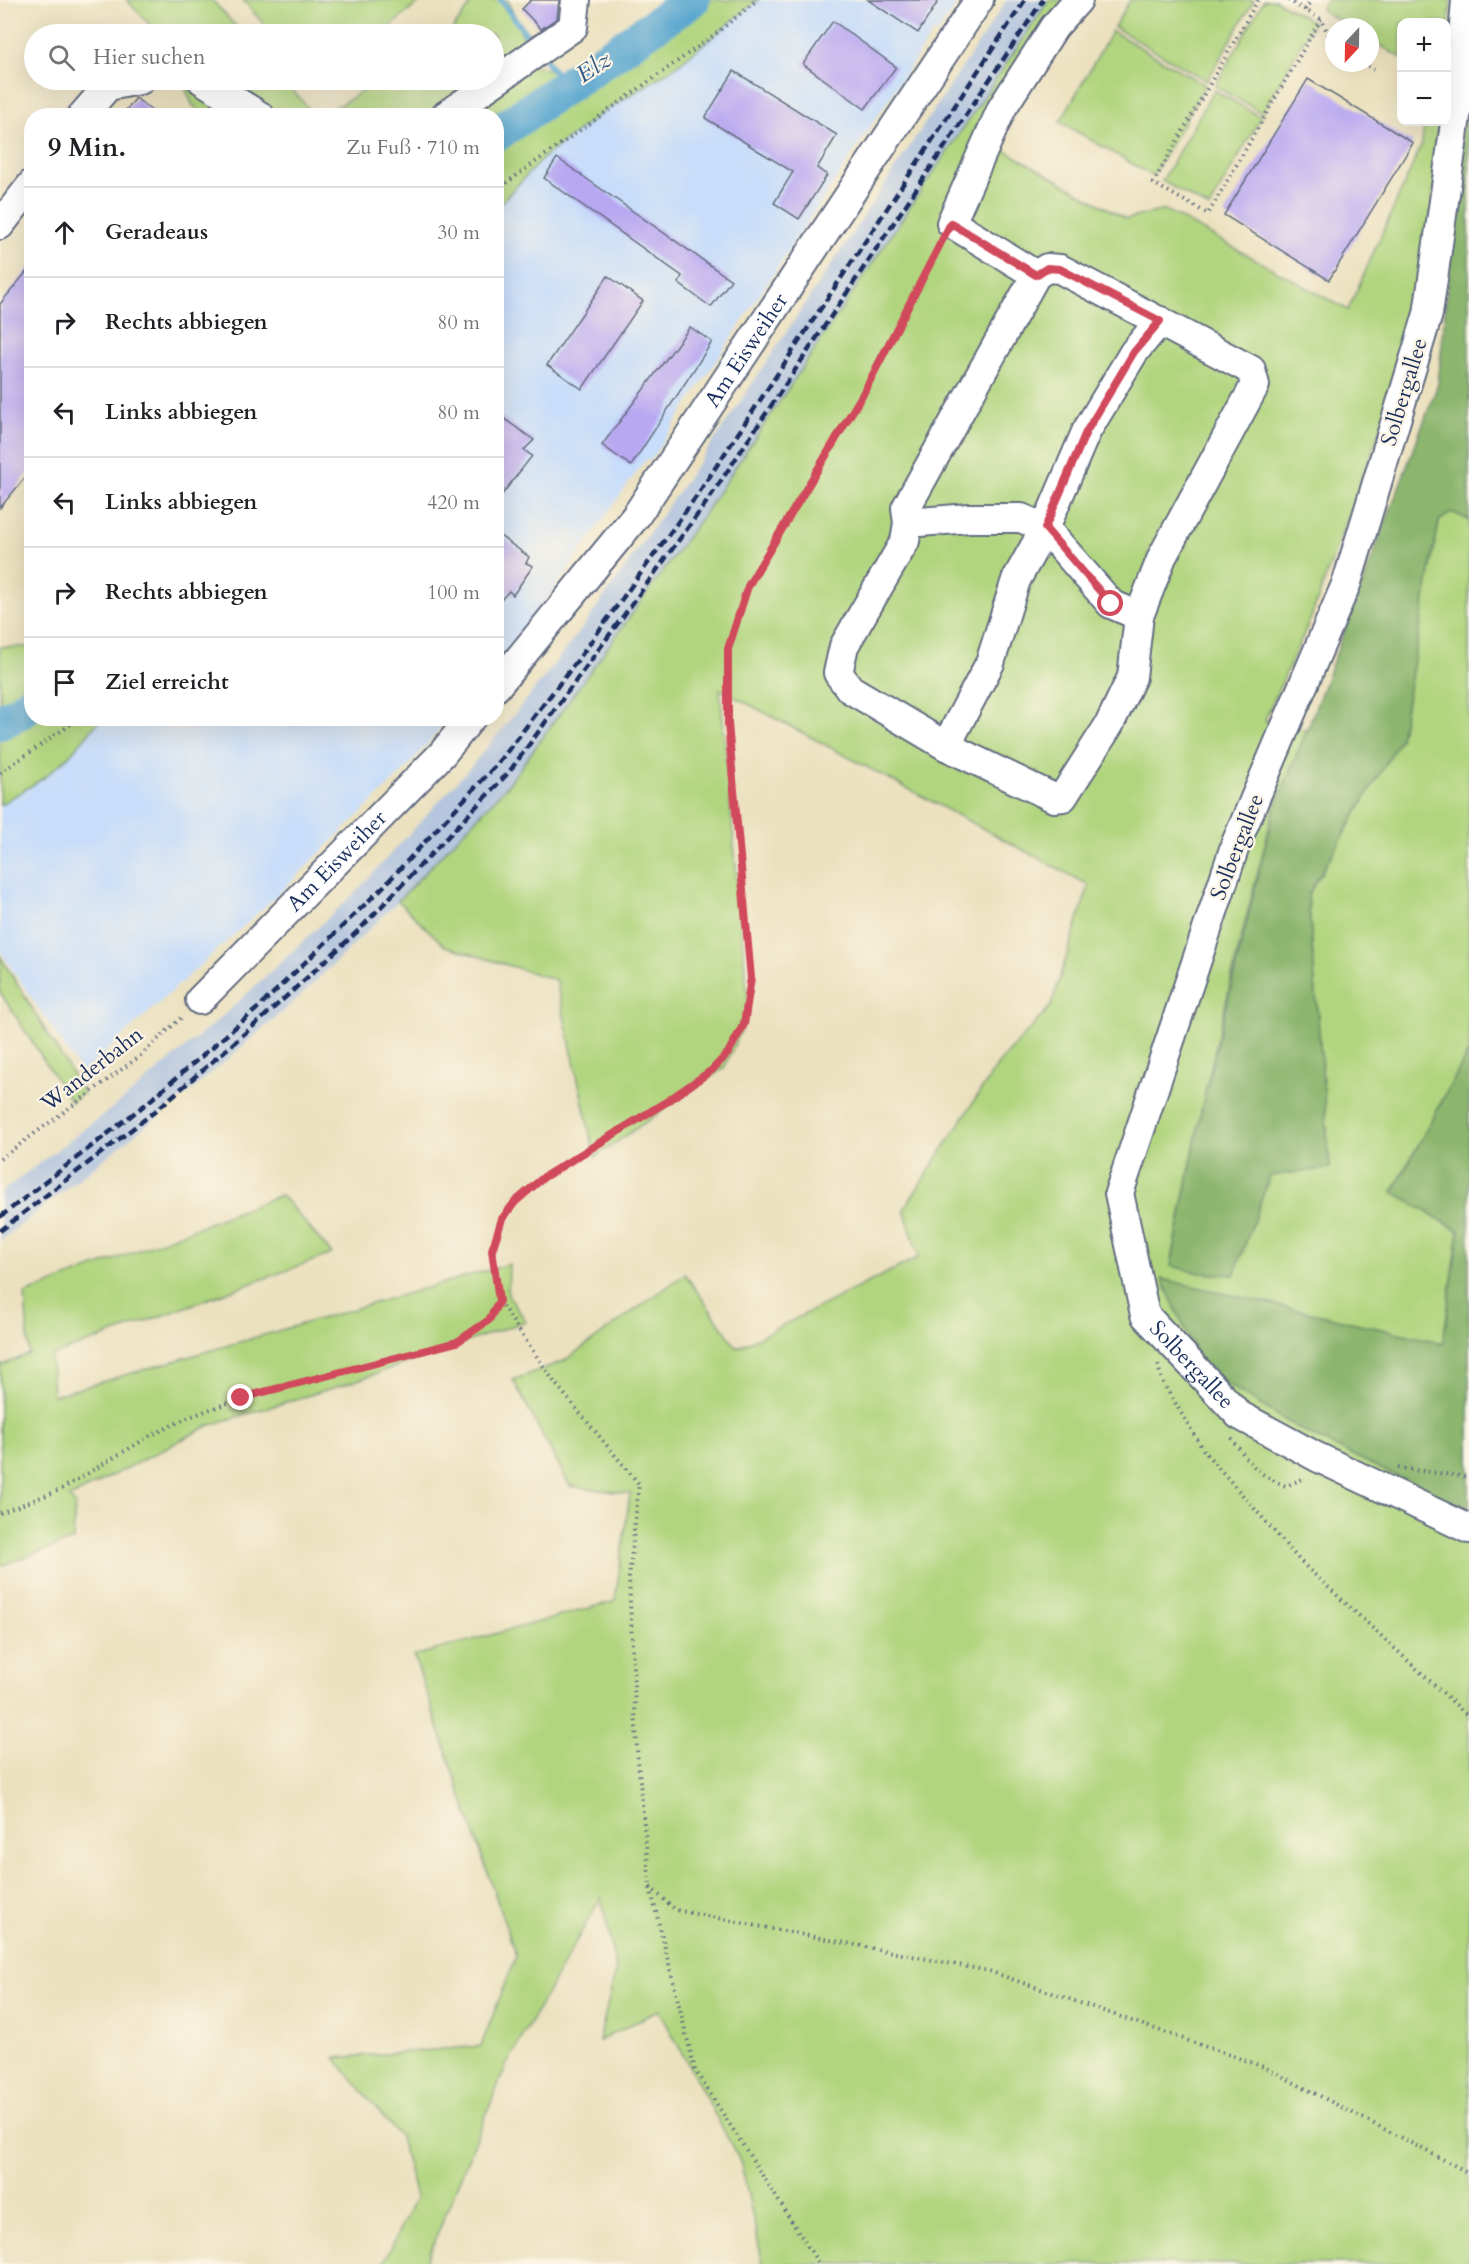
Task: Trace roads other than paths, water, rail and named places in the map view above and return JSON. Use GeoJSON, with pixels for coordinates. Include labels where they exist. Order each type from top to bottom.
{"type":"FeatureCollection","features":[{"type":"Feature","properties":{"kind":"street"},"geometry":{"type":"LineString","coordinates":[[504,76],[573,27],[576,0]]}},
{"type":"Feature","properties":{"kind":"street","name":"Am Eisweiher"},"geometry":{"type":"LineString","coordinates":[[504,677],[636,516],[979,0]]}},
{"type":"Feature","properties":{"kind":"street"},"geometry":{"type":"LineString","coordinates":[[1036,275],[951,223],[1002,108],[1054,27],[1078,0]]}},
{"type":"Feature","properties":{"kind":"street","name":"Solbergallee"},"geometry":{"type":"LineString","coordinates":[[1466,0],[1457,110],[1428,314],[1347,582],[1236,843],[1119,1193],[1145,1315],[1239,1414],[1317,1457],[1469,1529]]}},
{"type":"Feature","properties":{"kind":"street"},"geometry":{"type":"LineString","coordinates":[[89,108],[105,90]]}},
{"type":"Feature","properties":{"kind":"street"},"geometry":{"type":"LineString","coordinates":[[218,90],[247,108]]}},
{"type":"Feature","properties":{"kind":"street"},"geometry":{"type":"LineString","coordinates":[[457,108],[483,90]]}},
{"type":"Feature","properties":{"kind":"street"},"geometry":{"type":"LineString","coordinates":[[0,225],[24,194]]}},
{"type":"Feature","properties":{"kind":"street"},"geometry":{"type":"LineString","coordinates":[[1047,268],[1060,269],[1251,370],[1254,385],[1162,557],[1138,615],[1132,677],[1109,725],[1063,797],[1054,798],[946,746],[850,690],[838,673],[844,646],[905,542],[908,523],[906,508],[1036,275],[1047,268]]}},
{"type":"Feature","properties":{"kind":"street"},"geometry":{"type":"LineString","coordinates":[[946,746],[990,663],[1016,580],[1045,528],[1086,432],[1134,352],[1160,321]]}},
{"type":"Feature","properties":{"kind":"street"},"geometry":{"type":"LineString","coordinates":[[908,523],[969,518],[1021,518],[1045,528],[1111,604],[1138,615]]}},
{"type":"Feature","properties":{"kind":"street","name":"Am Eisweiher"},"geometry":{"type":"LineString","coordinates":[[200,1000],[442,754],[465,726]]}},
{"type":"Feature","properties":{"kind":"waterway"},"geometry":{"type":"LineString","coordinates":[[501,0],[534,45]]}},
{"type":"Feature","properties":{"kind":"waterway","name":"Elz"},"geometry":{"type":"LineString","coordinates":[[504,129],[692,0]]}},
{"type":"Feature","properties":{"kind":"waterway"},"geometry":{"type":"LineString","coordinates":[[544,58],[565,86]]}},
{"type":"Feature","properties":{"kind":"waterway","name":"Elz"},"geometry":{"type":"LineString","coordinates":[[0,722],[24,708]]}},
{"type":"Feature","properties":{"kind":"railway"},"geometry":{"type":"LineString","coordinates":[[0,1217],[146,1104],[259,1007],[384,886],[499,762],[577,661],[696,497],[1025,0]]}},
{"type":"Feature","properties":{"kind":"railway"},"geometry":{"type":"LineString","coordinates":[[0,1231],[153,1113],[266,1015],[359,930],[509,772],[706,503],[1043,0]]}}]}
